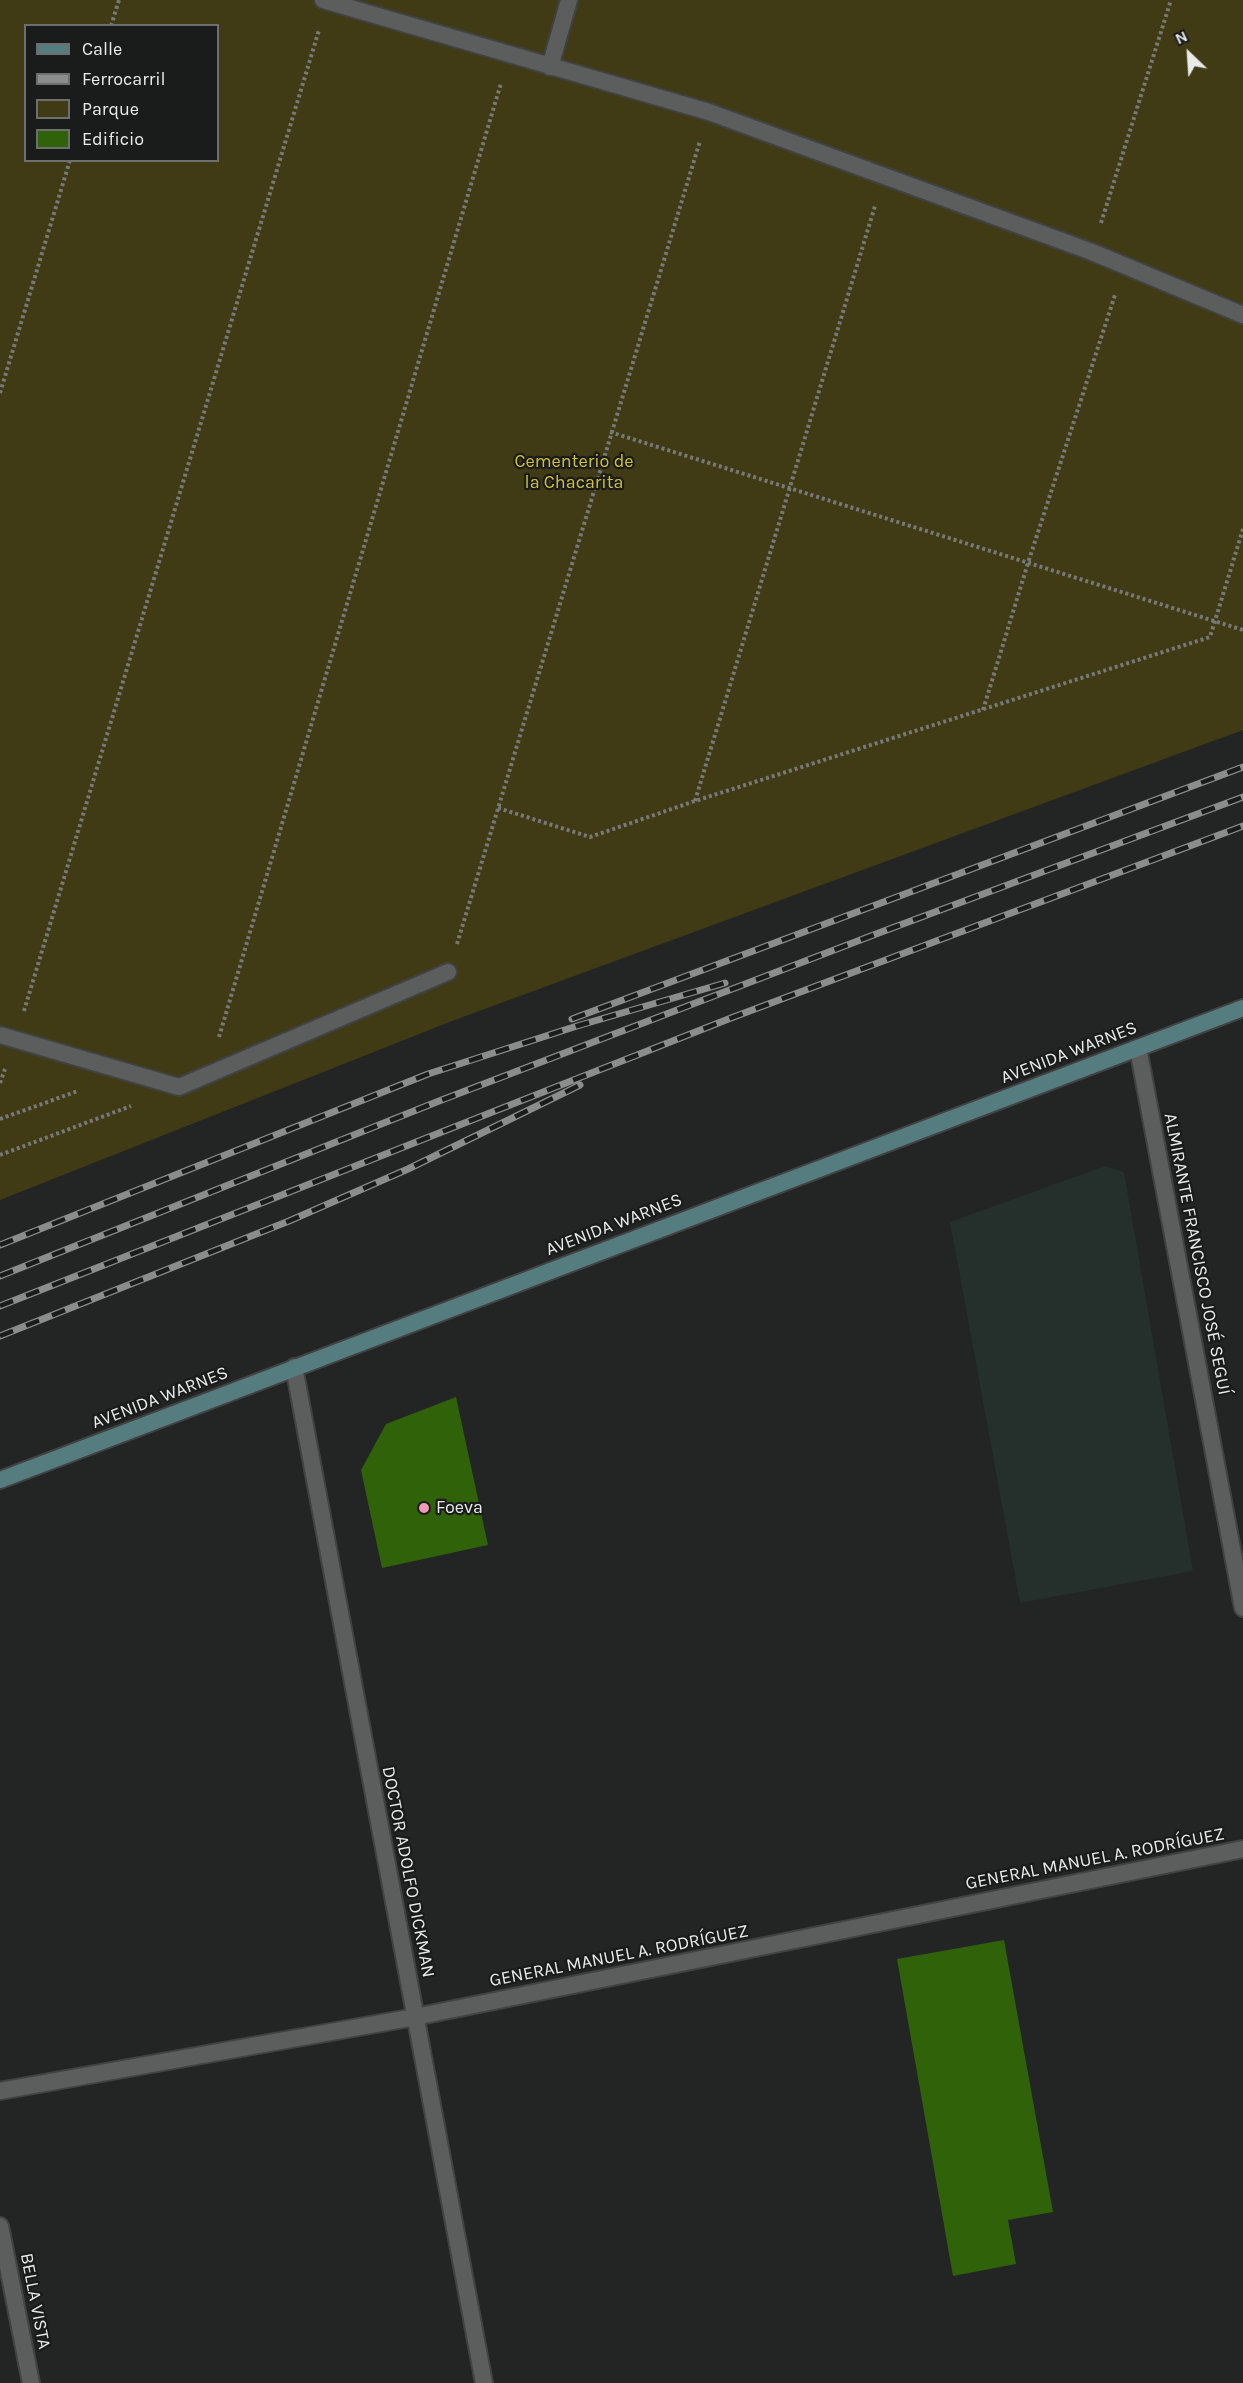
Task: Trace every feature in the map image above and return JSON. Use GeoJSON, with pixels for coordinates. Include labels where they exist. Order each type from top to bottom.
{"type":"FeatureCollection","features":[{"type":"Feature","properties":{"kind":"main road","name":"AVENIDA WARNES"},"geometry":{"type":"LineString","coordinates":[[0,1480],[1243,1008]]}},
{"type":"Feature","properties":{"kind":"street"},"geometry":{"type":"LineString","coordinates":[[550,67],[568,0]]}},
{"type":"Feature","properties":{"kind":"street"},"geometry":{"type":"LineString","coordinates":[[325,1],[709,112],[1092,252],[1243,315]]}},
{"type":"Feature","properties":{"kind":"street"},"geometry":{"type":"LineString","coordinates":[[8,1037],[179,1087],[448,972]]}},
{"type":"Feature","properties":{"kind":"street","name":"ALMIRANTE FRANCISCO JOSÉ SEGUÍ"},"geometry":{"type":"LineString","coordinates":[[1138,1048],[1243,1608]]}},
{"type":"Feature","properties":{"kind":"street","name":"DOCTOR ADOLFO DICKMAN"},"geometry":{"type":"LineString","coordinates":[[294,1367],[484,2383]]}},
{"type":"Feature","properties":{"kind":"street","name":"GENERAL MANUEL A. RODRÍGUEZ"},"geometry":{"type":"LineString","coordinates":[[0,2091],[415,2017],[1243,1849]]}},
{"type":"Feature","properties":{"kind":"street","name":"BELLA VISTA"},"geometry":{"type":"LineString","coordinates":[[0,2226],[31,2383]]}},
{"type":"Feature","properties":{"kind":"path"},"geometry":{"type":"LineString","coordinates":[[112,24],[119,0]]}},
{"type":"Feature","properties":{"kind":"path"},"geometry":{"type":"LineString","coordinates":[[1092,252],[1171,0]]}},
{"type":"Feature","properties":{"kind":"path"},"geometry":{"type":"LineString","coordinates":[[0,1083],[8,1037],[325,1]]}},
{"type":"Feature","properties":{"kind":"path"},"geometry":{"type":"LineString","coordinates":[[207,1075],[510,55]]}},
{"type":"Feature","properties":{"kind":"path"},"geometry":{"type":"LineString","coordinates":[[448,972],[610,432],[709,112]]}},
{"type":"Feature","properties":{"kind":"path"},"geometry":{"type":"LineString","coordinates":[[0,393],[69,162]]}},
{"type":"Feature","properties":{"kind":"path"},"geometry":{"type":"LineString","coordinates":[[695,801],[884,176]]}},
{"type":"Feature","properties":{"kind":"path"},"geometry":{"type":"LineString","coordinates":[[983,710],[1028,563],[1125,266]]}},
{"type":"Feature","properties":{"kind":"path"},"geometry":{"type":"LineString","coordinates":[[610,432],[1243,630]]}},
{"type":"Feature","properties":{"kind":"path"},"geometry":{"type":"LineString","coordinates":[[498,808],[590,837],[695,801],[1210,637],[1243,529]]}},
{"type":"Feature","properties":{"kind":"path"},"geometry":{"type":"LineString","coordinates":[[0,1119],[129,1073]]}},
{"type":"Feature","properties":{"kind":"path"},"geometry":{"type":"LineString","coordinates":[[0,1155],[179,1087]]}},
{"type":"Feature","properties":{"kind":"shaded area"},"geometry":{"type":"Polygon","coordinates":[[[1105,1166],[1124,1172],[1193,1571],[1020,1603],[950,1222],[1105,1166]]]}},
{"type":"Feature","properties":{"kind":"green space","name":"Cementerio de la Chacarita"},"geometry":{"type":"Polygon","coordinates":[[[0,0],[1243,0],[1243,730],[452,1021],[0,1200],[0,0]]]}},
{"type":"Feature","properties":{"kind":"building","name":"Foeva"},"geometry":{"type":"Polygon","coordinates":[[[456,1397],[488,1545],[382,1568],[361,1470],[386,1424],[456,1397]]]}},
{"type":"Feature","properties":{"kind":"building"},"geometry":{"type":"Polygon","coordinates":[[[1004,1940],[1053,2212],[1008,2220],[1016,2264],[953,2276],[897,1959],[1004,1940]]]}},
{"type":"Feature","properties":{"kind":"railway"},"geometry":{"type":"LineString","coordinates":[[572,1019],[1243,767]]}},
{"type":"Feature","properties":{"kind":"railway"},"geometry":{"type":"LineString","coordinates":[[0,1276],[439,1101],[1243,797]]}},
{"type":"Feature","properties":{"kind":"railway"},"geometry":{"type":"LineString","coordinates":[[0,1306],[731,1018],[1243,826]]}},
{"type":"Feature","properties":{"kind":"railway"},"geometry":{"type":"LineString","coordinates":[[0,1245],[428,1074],[577,1026],[725,983]]}},
{"type":"Feature","properties":{"kind":"railway"},"geometry":{"type":"LineString","coordinates":[[0,1336],[289,1221],[408,1169],[580,1085]]}},
{"type":"Feature","properties":{"kind":"place","name":"Foeva"},"geometry":{"type":"Point","coordinates":[424,1508]}}]}
